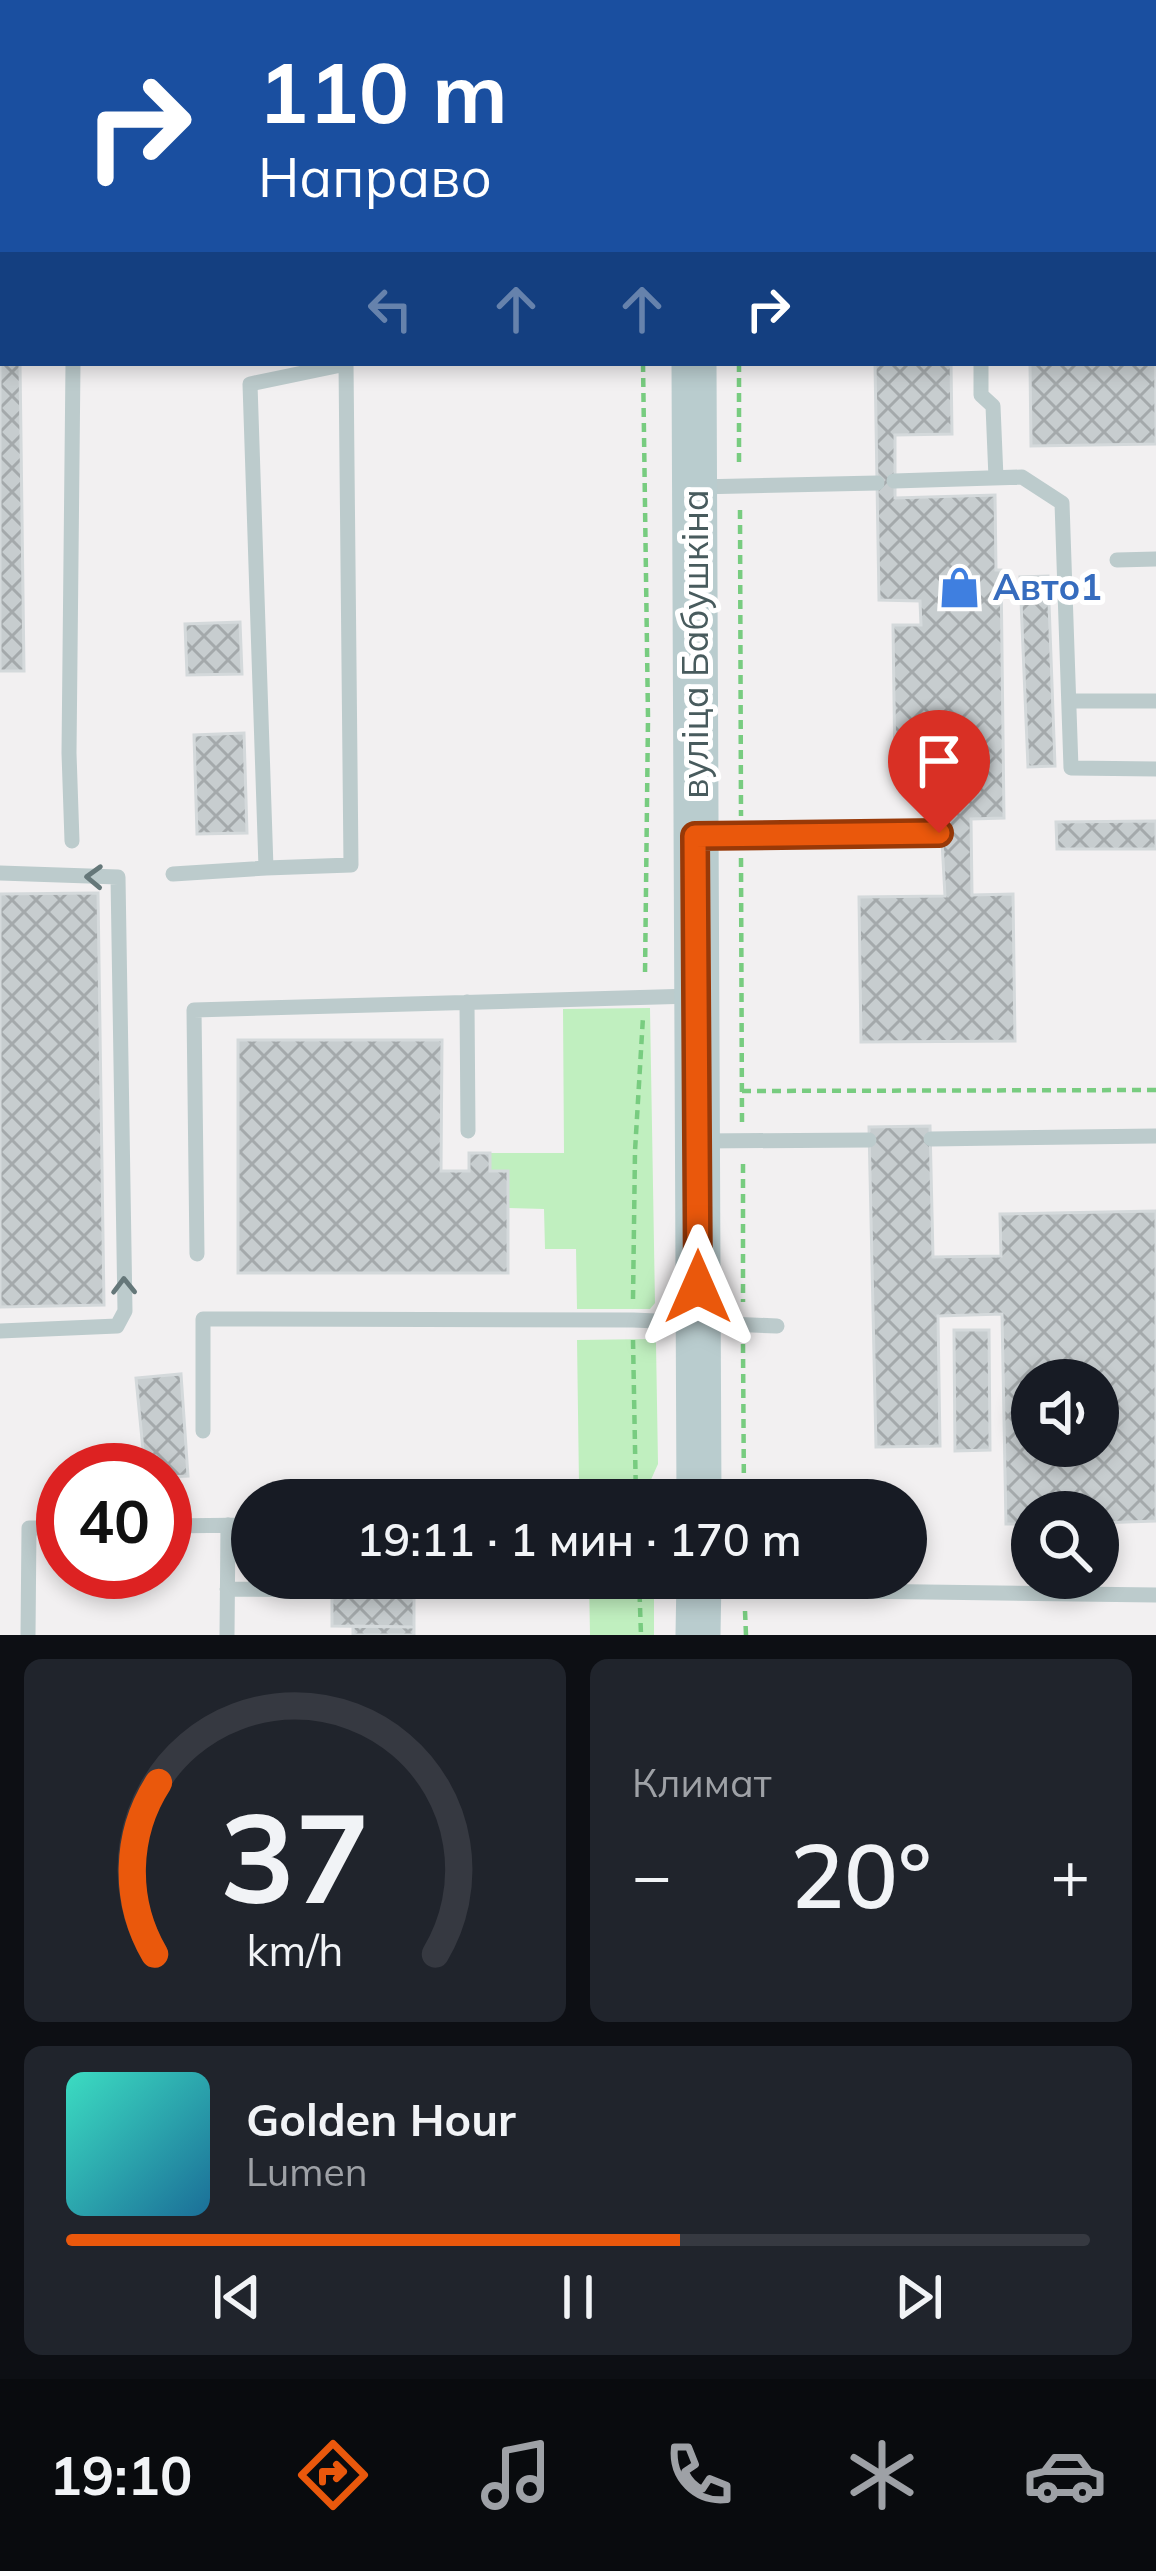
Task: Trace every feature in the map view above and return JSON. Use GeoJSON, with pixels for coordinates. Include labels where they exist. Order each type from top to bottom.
{"type":"FeatureCollection","features":[{"type":"Feature","properties":{"kind":"street","name":"вуліца Бабушкіна"},"geometry":{"type":"LineString","coordinates":[[694,366],[699,1479]]}},
{"type":"Feature","properties":{"kind":"street"},"geometry":{"type":"LineString","coordinates":[[698,1635],[699,1599]]}},
{"type":"Feature","properties":{"kind":"lane"},"geometry":{"type":"LineString","coordinates":[[72,841],[74,366]]}},
{"type":"Feature","properties":{"kind":"lane"},"geometry":{"type":"LineString","coordinates":[[266,868],[250,384],[336,366]]}},
{"type":"Feature","properties":{"kind":"lane"},"geometry":{"type":"LineString","coordinates":[[173,874],[351,865],[346,366]]}},
{"type":"Feature","properties":{"kind":"lane"},"geometry":{"type":"LineString","coordinates":[[980,366],[981,395],[993,406],[997,478]]}},
{"type":"Feature","properties":{"kind":"lane"},"geometry":{"type":"LineString","coordinates":[[694,487],[1022,477],[1062,503],[1072,768],[1156,769]]}},
{"type":"Feature","properties":{"kind":"lane"},"geometry":{"type":"LineString","coordinates":[[1117,560],[1156,559]]}},
{"type":"Feature","properties":{"kind":"lane"},"geometry":{"type":"LineString","coordinates":[[1070,700],[1156,701]]}},
{"type":"Feature","properties":{"kind":"lane"},"geometry":{"type":"LineString","coordinates":[[695,836],[939,833]]}},
{"type":"Feature","properties":{"kind":"lane"},"geometry":{"type":"LineString","coordinates":[[0,873],[118,878],[124,1311],[117,1326],[0,1331]]}},
{"type":"Feature","properties":{"kind":"lane"},"geometry":{"type":"LineString","coordinates":[[197,1254],[194,1010],[696,996]]}},
{"type":"Feature","properties":{"kind":"lane"},"geometry":{"type":"LineString","coordinates":[[467,1002],[468,1131]]}},
{"type":"Feature","properties":{"kind":"lane"},"geometry":{"type":"LineString","coordinates":[[931,1139],[1156,1136]]}},
{"type":"Feature","properties":{"kind":"lane"},"geometry":{"type":"LineString","coordinates":[[697,1141],[869,1140]]}},
{"type":"Feature","properties":{"kind":"lane"},"geometry":{"type":"LineString","coordinates":[[203,1431],[203,1319],[633,1320],[777,1326]]}},
{"type":"Feature","properties":{"kind":"lane"},"geometry":{"type":"LineString","coordinates":[[192,1526],[231,1526]]}},
{"type":"Feature","properties":{"kind":"lane"},"geometry":{"type":"LineString","coordinates":[[227,1635],[228,1526]]}},
{"type":"Feature","properties":{"kind":"lane"},"geometry":{"type":"LineString","coordinates":[[28,1635],[29,1528],[36,1528]]}},
{"type":"Feature","properties":{"kind":"lane"},"geometry":{"type":"LineString","coordinates":[[227,1589],[231,1589]]}},
{"type":"Feature","properties":{"kind":"lane"},"geometry":{"type":"LineString","coordinates":[[927,1589],[1156,1595]]}},
{"type":"Feature","properties":{"kind":"path"},"geometry":{"type":"LineString","coordinates":[[636,1479],[635,1151],[645,995],[648,718],[643,366]]}},
{"type":"Feature","properties":{"kind":"path"},"geometry":{"type":"LineString","coordinates":[[739,366],[744,1479]]}},
{"type":"Feature","properties":{"kind":"path"},"geometry":{"type":"LineString","coordinates":[[742,1090],[1156,1090]]}},
{"type":"Feature","properties":{"kind":"path"},"geometry":{"type":"LineString","coordinates":[[640,1599],[641,1635]]}},
{"type":"Feature","properties":{"kind":"green space"},"geometry":{"type":"Polygon","coordinates":[[[650,1008],[655,1303],[650,1309],[577,1309],[576,1249],[545,1249],[544,1209],[509,1208],[508,1171],[490,1171],[490,1153],[564,1153],[563,1009],[650,1008]]]}},
{"type":"Feature","properties":{"kind":"green space"},"geometry":{"type":"Polygon","coordinates":[[[652,1339],[656,1343],[658,1464],[651,1479],[579,1479],[577,1340],[652,1339]]]}},
{"type":"Feature","properties":{"kind":"green space"},"geometry":{"type":"Polygon","coordinates":[[[589,1599],[654,1599],[654,1635],[590,1635],[589,1599]]]}},
{"type":"Feature","properties":{"kind":"building"},"geometry":{"type":"Polygon","coordinates":[[[0,366],[20,366],[24,671],[0,671],[0,366]]]}},
{"type":"Feature","properties":{"kind":"building"},"geometry":{"type":"Polygon","coordinates":[[[875,366],[951,366],[952,434],[895,435],[895,498],[995,495],[996,570],[1001,570],[1004,818],[971,819],[972,895],[1013,894],[1015,1041],[861,1042],[859,897],[945,896],[939,786],[920,787],[920,771],[895,771],[893,625],[921,625],[920,601],[879,600],[875,366]]]}},
{"type":"Feature","properties":{"kind":"building"},"geometry":{"type":"Polygon","coordinates":[[[1030,366],[1156,366],[1156,444],[1031,446],[1030,366]]]}},
{"type":"Feature","properties":{"kind":"building"},"geometry":{"type":"Polygon","coordinates":[[[1048,576],[1055,766],[1028,767],[1020,577],[1048,576]]]}},
{"type":"Feature","properties":{"kind":"building"},"geometry":{"type":"Polygon","coordinates":[[[240,622],[242,674],[187,675],[185,624],[240,622]]]}},
{"type":"Feature","properties":{"kind":"building"},"geometry":{"type":"Polygon","coordinates":[[[244,733],[247,833],[197,834],[194,735],[244,733]]]}},
{"type":"Feature","properties":{"kind":"building"},"geometry":{"type":"Polygon","coordinates":[[[1156,821],[1156,849],[1057,849],[1056,822],[1156,821]]]}},
{"type":"Feature","properties":{"kind":"building"},"geometry":{"type":"Polygon","coordinates":[[[98,893],[104,1305],[0,1307],[0,894],[98,893]]]}},
{"type":"Feature","properties":{"kind":"building"},"geometry":{"type":"Polygon","coordinates":[[[238,1040],[442,1040],[441,1171],[469,1171],[469,1153],[490,1153],[490,1171],[508,1171],[508,1273],[238,1273],[238,1040]]]}},
{"type":"Feature","properties":{"kind":"building"},"geometry":{"type":"Polygon","coordinates":[[[930,1126],[933,1257],[1001,1256],[1000,1214],[1156,1211],[1156,1521],[1119,1522],[1119,1491],[1011,1491],[1011,1524],[1006,1524],[1002,1314],[938,1316],[940,1446],[876,1447],[869,1127],[930,1126]]]}},
{"type":"Feature","properties":{"kind":"building"},"geometry":{"type":"Polygon","coordinates":[[[954,1330],[989,1330],[990,1450],[955,1451],[954,1330]]]}},
{"type":"Feature","properties":{"kind":"building"},"geometry":{"type":"Polygon","coordinates":[[[181,1374],[186,1443],[142,1443],[136,1378],[181,1374]]]}},
{"type":"Feature","properties":{"kind":"building"},"geometry":{"type":"Polygon","coordinates":[[[332,1599],[414,1599],[414,1627],[332,1626],[332,1599]]]}},
{"type":"Feature","properties":{"kind":"building"},"geometry":{"type":"Polygon","coordinates":[[[353,1626],[414,1627],[414,1635],[353,1635],[353,1626]]]}},
{"type":"Feature","properties":{"kind":"place","name":"Авто1"},"geometry":{"type":"Point","coordinates":[959,587]}},
{"type":"Feature","properties":{"kind":"route"},"geometry":{"type":"LineString","coordinates":[[698,1287],[695,836],[939,833]]}}]}
